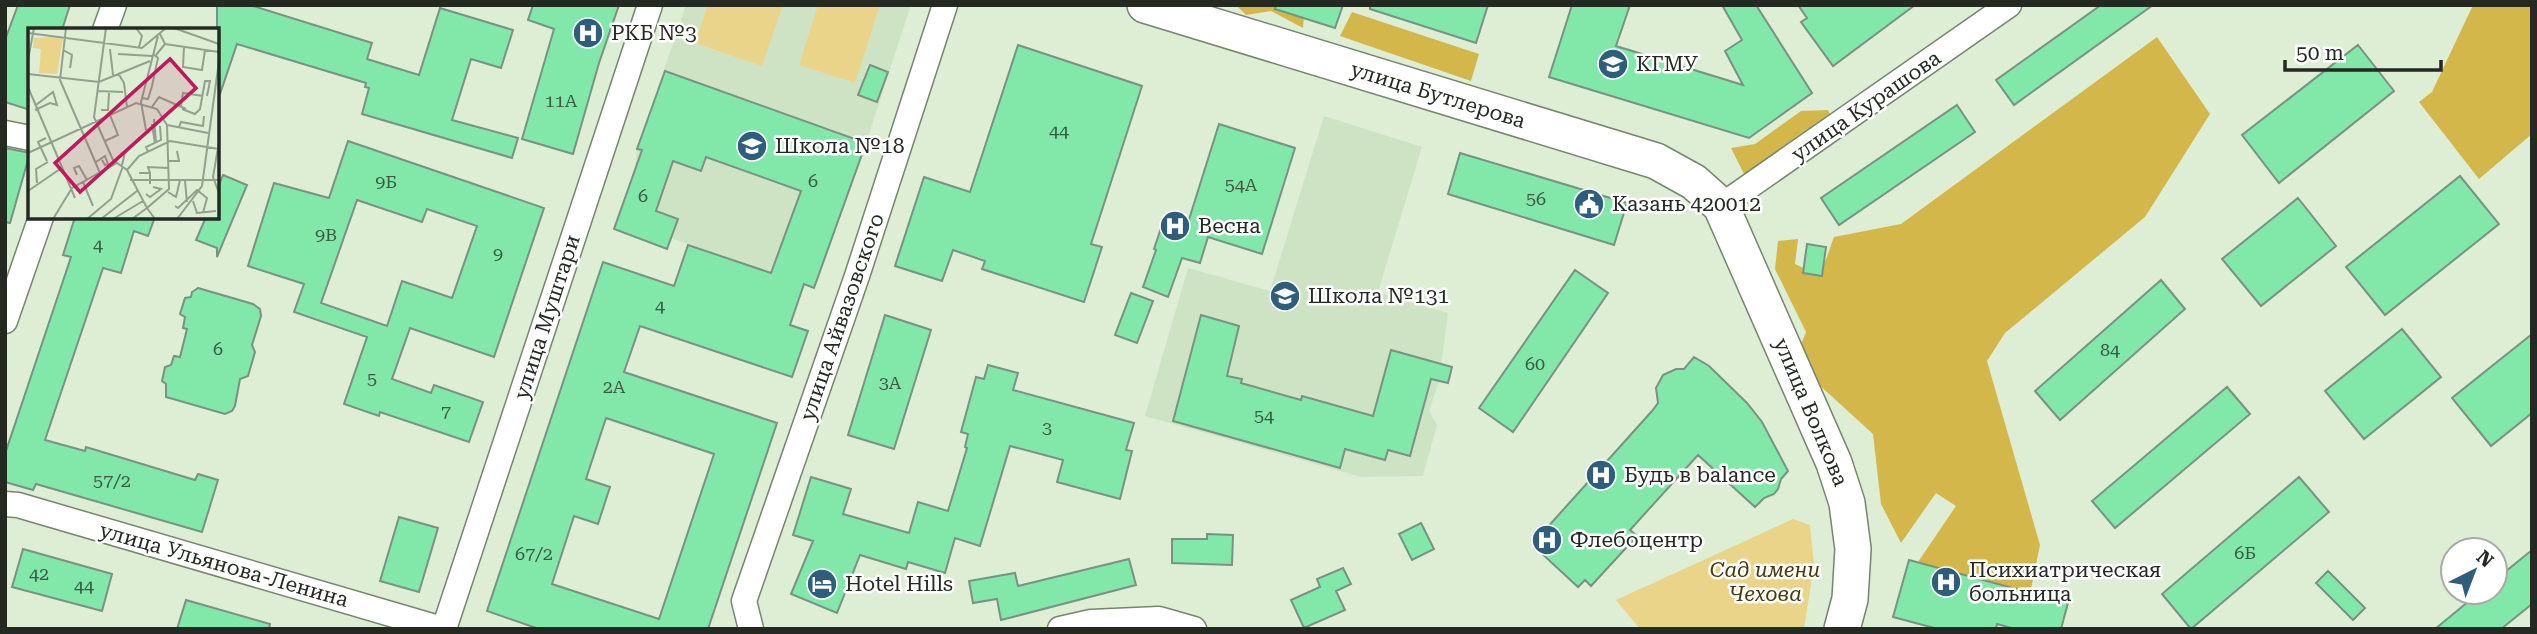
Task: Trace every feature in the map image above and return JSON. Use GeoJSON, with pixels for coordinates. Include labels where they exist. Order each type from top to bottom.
{"type":"FeatureCollection","features":[{"type":"Feature","properties":{"kind":"main road","name":"улица Бутлерова"},"geometry":{"type":"LineString","coordinates":[[1145,5],[1656,161],[1694,182],[1721,206]]}},
{"type":"Feature","properties":{"kind":"main road","name":"улица Волкова"},"geometry":{"type":"LineString","coordinates":[[1721,206],[1834,463],[1847,503],[1853,549],[1850,599],[1842,629]]}},
{"type":"Feature","properties":{"kind":"street"},"geometry":{"type":"LineString","coordinates":[[106,28],[114,5]]}},
{"type":"Feature","properties":{"kind":"street","name":"улица Муштари"},"geometry":{"type":"LineString","coordinates":[[443,629],[650,5]]}},
{"type":"Feature","properties":{"kind":"street","name":"улица Айвазовского"},"geometry":{"type":"LineString","coordinates":[[751,629],[744,601],[857,276],[944,5]]}},
{"type":"Feature","properties":{"kind":"street","name":"улица Курашова"},"geometry":{"type":"LineString","coordinates":[[1721,206],[2009,5]]}},
{"type":"Feature","properties":{"kind":"street"},"geometry":{"type":"LineString","coordinates":[[5,133],[28,138]]}},
{"type":"Feature","properties":{"kind":"street"},"geometry":{"type":"LineString","coordinates":[[5,321],[40,219]]}},
{"type":"Feature","properties":{"kind":"street","name":"улица Ульянова-Ленина"},"geometry":{"type":"LineString","coordinates":[[5,504],[18,505],[443,629]]}},
{"type":"Feature","properties":{"kind":"street"},"geometry":{"type":"LineString","coordinates":[[1060,629],[1091,622],[1158,620],[1194,629]]}},
{"type":"Feature","properties":{"kind":"shaded area","name":"Школа №18"},"geometry":{"type":"Polygon","coordinates":[[[686,5],[911,5],[866,143],[814,288],[671,238],[678,219],[656,211],[666,181],[635,169],[637,149],[686,5]]]}},
{"type":"Feature","properties":{"kind":"shaded area"},"geometry":{"type":"Polygon","coordinates":[[[1236,5],[1305,5],[1303,28],[1271,11],[1246,15],[1236,5]]]}},
{"type":"Feature","properties":{"kind":"shaded area"},"geometry":{"type":"Polygon","coordinates":[[[2473,5],[2532,5],[2532,134],[2479,179],[2419,102],[2432,92],[2473,5]]]}},
{"type":"Feature","properties":{"kind":"shaded area"},"geometry":{"type":"Polygon","coordinates":[[[1352,12],[1479,54],[1471,81],[1340,36],[1352,12]]]}},
{"type":"Feature","properties":{"kind":"shaded area"},"geometry":{"type":"Polygon","coordinates":[[[2157,37],[2210,114],[2145,217],[2005,333],[1987,361],[2040,545],[2030,594],[1918,562],[1956,506],[1936,493],[1901,543],[1881,504],[1873,434],[1794,362],[1806,332],[1775,269],[1778,241],[1798,239],[1795,264],[1820,276],[1834,237],[1901,224],[2157,37]]]}},
{"type":"Feature","properties":{"kind":"shaded area"},"geometry":{"type":"Polygon","coordinates":[[[1828,110],[1838,132],[1794,163],[1744,174],[1731,148],[1755,144],[1801,111],[1828,110]]]}},
{"type":"Feature","properties":{"kind":"shaded area","name":"Школа №131"},"geometry":{"type":"Polygon","coordinates":[[[1324,116],[1422,147],[1378,292],[1448,313],[1439,382],[1429,411],[1437,425],[1423,476],[1361,477],[1145,416],[1188,268],[1270,291],[1324,116]]]}},
{"type":"Feature","properties":{"kind":"green space"},"geometry":{"type":"Polygon","coordinates":[[[708,5],[783,5],[762,66],[695,43],[708,5]]]}},
{"type":"Feature","properties":{"kind":"green space"},"geometry":{"type":"Polygon","coordinates":[[[818,5],[880,5],[855,83],[799,65],[818,5]]]}},
{"type":"Feature","properties":{"kind":"green space","name":"Сад имени Чехова"},"geometry":{"type":"Polygon","coordinates":[[[1793,519],[1810,525],[1814,565],[1804,629],[1640,629],[1616,600],[1793,519]]]}},
{"type":"Feature","properties":{"kind":"building"},"geometry":{"type":"Polygon","coordinates":[[[18,5],[70,5],[63,28],[28,28],[28,109],[5,102],[5,40],[18,5]]]}},
{"type":"Feature","properties":{"kind":"building"},"geometry":{"type":"Polygon","coordinates":[[[217,5],[250,5],[372,43],[367,59],[419,75],[440,8],[513,30],[501,68],[471,59],[452,120],[518,138],[512,158],[362,114],[369,88],[365,87],[366,83],[237,44],[219,94],[217,5]]]}},
{"type":"Feature","properties":{"kind":"building"},"geometry":{"type":"Polygon","coordinates":[[[533,5],[619,5],[573,154],[522,139],[554,29],[528,20],[533,5]]]}},
{"type":"Feature","properties":{"kind":"building"},"geometry":{"type":"Polygon","coordinates":[[[1276,5],[1343,5],[1335,28],[1275,9],[1276,5]]]}},
{"type":"Feature","properties":{"kind":"building"},"geometry":{"type":"Polygon","coordinates":[[[1370,5],[1488,5],[1476,43],[1370,9],[1370,5]]]}},
{"type":"Feature","properties":{"kind":"building","name":"КГМУ"},"geometry":{"type":"Polygon","coordinates":[[[1572,5],[1630,5],[1616,46],[1743,85],[1725,51],[1742,40],[1722,5],[1756,5],[1812,93],[1749,138],[1549,77],[1572,5]]]}},
{"type":"Feature","properties":{"kind":"building"},"geometry":{"type":"Polygon","coordinates":[[[1798,5],[1915,5],[1833,66],[1801,22],[1807,18],[1798,5]]]}},
{"type":"Feature","properties":{"kind":"building"},"geometry":{"type":"Polygon","coordinates":[[[2101,5],[2153,5],[2014,105],[1996,80],[2101,5]]]}},
{"type":"Feature","properties":{"kind":"building"},"geometry":{"type":"Polygon","coordinates":[[[1018,45],[1142,86],[1091,244],[1102,247],[1084,302],[982,269],[985,261],[953,250],[942,281],[895,266],[924,177],[970,192],[1018,45]]]}},
{"type":"Feature","properties":{"kind":"building"},"geometry":{"type":"Polygon","coordinates":[[[2358,45],[2394,91],[2279,183],[2242,135],[2358,45]]]}},
{"type":"Feature","properties":{"kind":"building"},"geometry":{"type":"Polygon","coordinates":[[[870,65],[888,72],[877,102],[858,95],[870,65]]]}},
{"type":"Feature","properties":{"kind":"building"},"geometry":{"type":"Polygon","coordinates":[[[665,71],[866,143],[814,288],[804,284],[790,325],[808,331],[792,377],[640,326],[624,372],[777,423],[708,629],[539,629],[487,611],[603,262],[674,286],[688,245],[771,273],[801,191],[706,157],[701,171],[673,161],[656,211],[678,219],[667,249],[614,229],[642,150],[637,149],[665,71]],[[606,418],[586,479],[610,487],[598,524],[574,516],[552,584],[659,619],[714,454],[606,418]]]}},
{"type":"Feature","properties":{"kind":"building"},"geometry":{"type":"Polygon","coordinates":[[[1957,105],[1975,132],[1839,225],[1821,198],[1957,105]]]}},
{"type":"Feature","properties":{"kind":"building"},"geometry":{"type":"Polygon","coordinates":[[[1219,124],[1295,148],[1262,254],[1208,237],[1200,263],[1182,258],[1168,297],[1143,287],[1156,250],[1154,249],[1163,222],[1186,229],[1219,124]]]}},
{"type":"Feature","properties":{"kind":"building"},"geometry":{"type":"Polygon","coordinates":[[[348,141],[544,208],[494,357],[410,328],[392,379],[431,393],[434,385],[483,402],[469,442],[380,412],[379,416],[344,404],[367,337],[294,312],[304,284],[248,266],[274,183],[329,198],[348,141]],[[357,200],[321,303],[387,326],[402,281],[452,298],[477,226],[427,209],[422,222],[357,200]]]}},
{"type":"Feature","properties":{"kind":"building"},"geometry":{"type":"Polygon","coordinates":[[[5,148],[28,153],[28,160],[10,223],[5,222],[5,148]]]}},
{"type":"Feature","properties":{"kind":"building"},"geometry":{"type":"Polygon","coordinates":[[[1460,153],[1627,203],[1614,245],[1448,194],[1460,153]]]}},
{"type":"Feature","properties":{"kind":"building"},"geometry":{"type":"Polygon","coordinates":[[[223,175],[247,185],[217,257],[217,248],[196,240],[205,219],[219,219],[219,185],[223,175]]]}},
{"type":"Feature","properties":{"kind":"building"},"geometry":{"type":"Polygon","coordinates":[[[2460,176],[2499,224],[2385,315],[2346,267],[2460,176]]]}},
{"type":"Feature","properties":{"kind":"building"},"geometry":{"type":"Polygon","coordinates":[[[2298,198],[2336,246],[2261,306],[2222,259],[2298,198]]]}},
{"type":"Feature","properties":{"kind":"building"},"geometry":{"type":"Polygon","coordinates":[[[74,219],[154,219],[148,236],[134,231],[121,273],[103,268],[45,440],[85,451],[86,447],[195,480],[198,474],[218,480],[202,532],[36,484],[33,490],[5,482],[5,454],[71,257],[63,255],[74,219]]]}},
{"type":"Feature","properties":{"kind":"building"},"geometry":{"type":"Polygon","coordinates":[[[1807,244],[1826,247],[1822,276],[1803,273],[1807,244]]]}},
{"type":"Feature","properties":{"kind":"building"},"geometry":{"type":"Polygon","coordinates":[[[1575,270],[1608,293],[1513,432],[1479,408],[1575,270]]]}},
{"type":"Feature","properties":{"kind":"building"},"geometry":{"type":"Polygon","coordinates":[[[2161,280],[2185,309],[2060,420],[2035,391],[2161,280]]]}},
{"type":"Feature","properties":{"kind":"building"},"geometry":{"type":"Polygon","coordinates":[[[198,288],[253,304],[260,309],[261,316],[252,345],[255,352],[248,376],[240,379],[235,406],[225,414],[166,397],[166,384],[162,381],[165,367],[171,365],[174,356],[180,357],[187,329],[183,328],[185,317],[180,314],[185,298],[191,297],[192,292],[198,288]]]}},
{"type":"Feature","properties":{"kind":"building"},"geometry":{"type":"Polygon","coordinates":[[[1131,293],[1153,301],[1137,343],[1115,335],[1131,293]]]}},
{"type":"Feature","properties":{"kind":"building"},"geometry":{"type":"Polygon","coordinates":[[[885,315],[931,330],[894,449],[848,435],[885,315]]]}},
{"type":"Feature","properties":{"kind":"building"},"geometry":{"type":"Polygon","coordinates":[[[1201,315],[1239,326],[1227,376],[1242,379],[1241,383],[1301,400],[1302,396],[1373,416],[1391,350],[1452,367],[1448,383],[1431,379],[1410,456],[1388,450],[1385,460],[1345,449],[1340,468],[1173,421],[1201,315]]]}},
{"type":"Feature","properties":{"kind":"building"},"geometry":{"type":"Polygon","coordinates":[[[2402,329],[2441,377],[2364,439],[2325,391],[2402,329]]]}},
{"type":"Feature","properties":{"kind":"building"},"geometry":{"type":"Polygon","coordinates":[[[2532,334],[2532,413],[2491,446],[2452,398],[2532,334]]]}},
{"type":"Feature","properties":{"kind":"building"},"geometry":{"type":"Polygon","coordinates":[[[1694,357],[1709,366],[1747,403],[1762,422],[1788,471],[1774,494],[1764,498],[1755,507],[1698,455],[1630,530],[1637,536],[1591,586],[1585,580],[1578,587],[1539,551],[1543,546],[1536,540],[1652,411],[1658,403],[1656,388],[1663,375],[1676,369],[1684,369],[1694,357]]]}},
{"type":"Feature","properties":{"kind":"building"},"geometry":{"type":"Polygon","coordinates":[[[988,365],[1018,373],[1013,390],[1134,423],[1126,450],[1132,451],[1120,499],[1057,482],[1063,460],[1010,446],[980,546],[955,538],[945,573],[908,562],[906,569],[860,555],[837,613],[791,594],[813,541],[793,535],[811,477],[851,489],[843,514],[909,533],[918,502],[948,511],[967,448],[968,434],[961,432],[976,377],[984,379],[988,365]]]}},
{"type":"Feature","properties":{"kind":"building"},"geometry":{"type":"Polygon","coordinates":[[[2227,387],[2250,414],[2115,528],[2092,501],[2227,387]]]}},
{"type":"Feature","properties":{"kind":"building"},"geometry":{"type":"Polygon","coordinates":[[[2299,477],[2329,512],[2191,629],[2162,594],[2299,477]]]}},
{"type":"Feature","properties":{"kind":"building"},"geometry":{"type":"Polygon","coordinates":[[[399,517],[438,528],[419,592],[380,581],[399,517]]]}},
{"type":"Feature","properties":{"kind":"building"},"geometry":{"type":"Polygon","coordinates":[[[1421,523],[1434,549],[1412,560],[1399,534],[1421,523]]]}},
{"type":"Feature","properties":{"kind":"building"},"geometry":{"type":"Polygon","coordinates":[[[1207,534],[1233,535],[1232,565],[1172,563],[1172,539],[1207,539],[1207,534]]]}},
{"type":"Feature","properties":{"kind":"building"},"geometry":{"type":"Polygon","coordinates":[[[23,549],[112,574],[102,611],[12,587],[23,549]]]}},
{"type":"Feature","properties":{"kind":"building"},"geometry":{"type":"Polygon","coordinates":[[[2532,550],[2532,604],[2501,629],[2435,629],[2463,606],[2509,606],[2509,569],[2532,550]]]}},
{"type":"Feature","properties":{"kind":"building"},"geometry":{"type":"Polygon","coordinates":[[[1129,559],[1136,585],[1001,620],[997,599],[973,603],[969,581],[1015,573],[1018,586],[1129,559]]]}},
{"type":"Feature","properties":{"kind":"building","name":"Психиатрическая больница"},"geometry":{"type":"Polygon","coordinates":[[[1909,560],[2068,603],[2061,629],[2015,629],[1997,624],[1996,629],[1938,629],[1893,617],[1909,560]]]}},
{"type":"Feature","properties":{"kind":"building"},"geometry":{"type":"Polygon","coordinates":[[[1343,568],[1351,584],[1336,591],[1345,610],[1304,628],[1291,600],[1320,587],[1317,579],[1343,568]]]}},
{"type":"Feature","properties":{"kind":"building"},"geometry":{"type":"Polygon","coordinates":[[[2328,571],[2365,608],[2353,620],[2316,583],[2328,571]]]}},
{"type":"Feature","properties":{"kind":"building"},"geometry":{"type":"Polygon","coordinates":[[[186,600],[270,624],[269,629],[177,629],[186,600]]]}},
{"type":"Feature","properties":{"kind":"place","name":"РКБ №3"},"geometry":{"type":"Point","coordinates":[588,33]}},
{"type":"Feature","properties":{"kind":"place","name":"КГМУ"},"geometry":{"type":"Point","coordinates":[1613,64]}},
{"type":"Feature","properties":{"kind":"place","name":"Школа №18"},"geometry":{"type":"Point","coordinates":[752,146]}},
{"type":"Feature","properties":{"kind":"place","name":"Казань 420012"},"geometry":{"type":"Point","coordinates":[1589,204]}},
{"type":"Feature","properties":{"kind":"place","name":"Весна"},"geometry":{"type":"Point","coordinates":[1175,226]}},
{"type":"Feature","properties":{"kind":"place","name":"Школа №131"},"geometry":{"type":"Point","coordinates":[1285,296]}},
{"type":"Feature","properties":{"kind":"place","name":"Будь в balance"},"geometry":{"type":"Point","coordinates":[1601,475]}},
{"type":"Feature","properties":{"kind":"place","name":"Флебоцентр"},"geometry":{"type":"Point","coordinates":[1547,540]}},
{"type":"Feature","properties":{"kind":"place","name":"Психиатрическая больница"},"geometry":{"type":"Point","coordinates":[1946,582]}},
{"type":"Feature","properties":{"kind":"place","name":"Hotel Hills"},"geometry":{"type":"Point","coordinates":[822,584]}}]}
